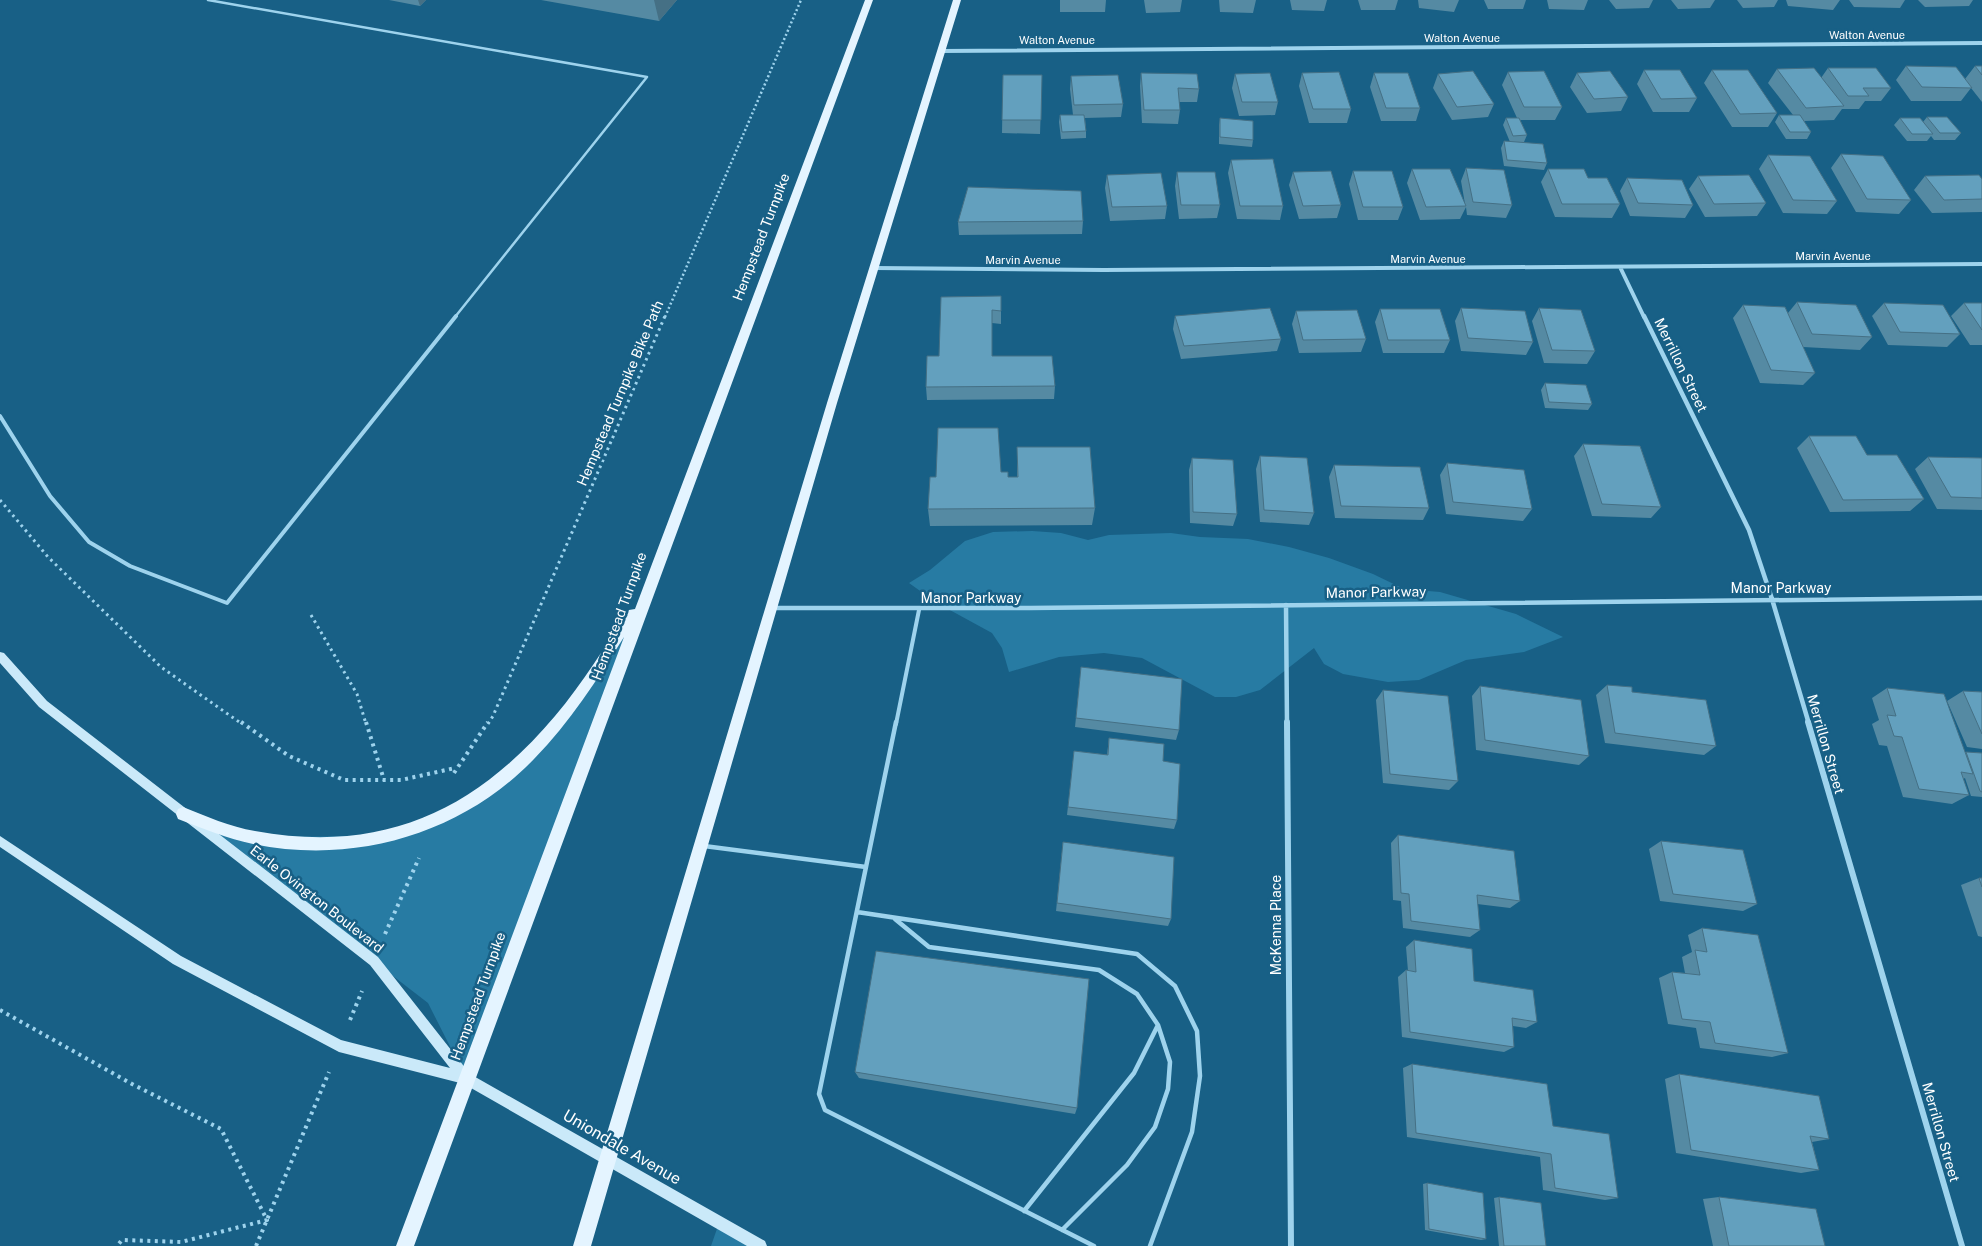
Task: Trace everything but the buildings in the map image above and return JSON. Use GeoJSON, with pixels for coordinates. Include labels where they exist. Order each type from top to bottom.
{"type":"FeatureCollection","features":[{"type":"Feature","properties":{"kind":"main road","name":"Hempstead Turnpike"},"geometry":{"type":"LineString","coordinates":[[405,1246],[869,0]]}},
{"type":"Feature","properties":{"kind":"main road"},"geometry":{"type":"LineString","coordinates":[[582,1246],[606,1159],[873,268],[957,0]]}},
{"type":"Feature","properties":{"kind":"main road"},"geometry":{"type":"LineString","coordinates":[[183,814],[253,837],[300,843],[350,842],[394,836],[440,821],[477,800],[523,762],[560,720],[645,598]]}},
{"type":"Feature","properties":{"kind":"main road","name":"Earle Ovington Boulevard"},"geometry":{"type":"LineString","coordinates":[[0,656],[43,704],[374,962],[466,1078]]}},
{"type":"Feature","properties":{"kind":"main road"},"geometry":{"type":"LineString","coordinates":[[0,841],[177,960],[339,1046],[466,1078]]}},
{"type":"Feature","properties":{"kind":"main road","name":"Uniondale Avenue"},"geometry":{"type":"LineString","coordinates":[[466,1078],[760,1246]]}},
{"type":"Feature","properties":{"kind":"street","name":"Walton Avenue"},"geometry":{"type":"LineString","coordinates":[[941,51],[1982,43]]}},
{"type":"Feature","properties":{"kind":"street","name":"Marvin Avenue"},"geometry":{"type":"LineString","coordinates":[[873,268],[1114,270],[1982,264]]}},
{"type":"Feature","properties":{"kind":"street","name":"Merrillon Street"},"geometry":{"type":"LineString","coordinates":[[1620,267],[1749,530],[1772,599],[1962,1246]]}},
{"type":"Feature","properties":{"kind":"street","name":"Manor Parkway"},"geometry":{"type":"LineString","coordinates":[[771,608],[919,610],[1982,598]]}},
{"type":"Feature","properties":{"kind":"street","name":"McKenna Place"},"geometry":{"type":"LineString","coordinates":[[1286,605],[1291,1246]]}},
{"type":"Feature","properties":{"kind":"lane"},"geometry":{"type":"LineString","coordinates":[[0,416],[50,496],[89,542],[130,566],[227,603],[647,76],[208,0]]}},
{"type":"Feature","properties":{"kind":"lane"},"geometry":{"type":"LineString","coordinates":[[919,610],[819,1094],[825,1110],[1094,1246]]}},
{"type":"Feature","properties":{"kind":"lane"},"geometry":{"type":"LineString","coordinates":[[701,845],[866,867]]}},
{"type":"Feature","properties":{"kind":"lane"},"geometry":{"type":"LineString","coordinates":[[857,912],[1137,954],[1175,986],[1197,1031],[1200,1076],[1192,1132],[1150,1246]]}},
{"type":"Feature","properties":{"kind":"lane"},"geometry":{"type":"LineString","coordinates":[[893,918],[930,946],[1100,970],[1136,994],[1158,1025],[1170,1062],[1168,1089],[1154,1127],[1127,1165],[1062,1230]]}},
{"type":"Feature","properties":{"kind":"lane"},"geometry":{"type":"LineString","coordinates":[[1024,1211],[1134,1073],[1158,1025]]}},
{"type":"Feature","properties":{"kind":"path","name":"Hempstead Turnpike Bike Path"},"geometry":{"type":"LineString","coordinates":[[454,774],[456,768],[494,716],[801,0]]}},
{"type":"Feature","properties":{"kind":"path"},"geometry":{"type":"LineString","coordinates":[[0,500],[48,557],[161,667],[289,756],[344,780],[402,780],[456,768]]}},
{"type":"Feature","properties":{"kind":"path"},"geometry":{"type":"LineString","coordinates":[[311,614],[357,694],[384,780]]}},
{"type":"Feature","properties":{"kind":"path"},"geometry":{"type":"LineString","coordinates":[[388,929],[422,849]]}},
{"type":"Feature","properties":{"kind":"path"},"geometry":{"type":"LineString","coordinates":[[0,1010],[132,1084],[221,1129],[267,1220]]}},
{"type":"Feature","properties":{"kind":"path"},"geometry":{"type":"LineString","coordinates":[[256,1246],[296,1152]]}},
{"type":"Feature","properties":{"kind":"path"},"geometry":{"type":"LineString","coordinates":[[117,1246],[122,1240],[181,1242],[267,1220]]}},
{"type":"Feature","properties":{"kind":"shaded area"},"geometry":{"type":"Polygon","coordinates":[[[1032,531],[1061,533],[1088,540],[1109,535],[1171,533],[1200,537],[1248,539],[1289,547],[1329,558],[1373,574],[1404,589],[1440,592],[1516,614],[1563,637],[1524,652],[1466,660],[1419,680],[1388,682],[1343,674],[1324,664],[1314,648],[1260,690],[1236,697],[1215,697],[1142,658],[1104,653],[1059,657],[1009,672],[1002,648],[992,633],[937,603],[909,583],[930,570],[965,541],[993,532],[1032,531]]]}},
{"type":"Feature","properties":{"kind":"shaded area"},"geometry":{"type":"Polygon","coordinates":[[[645,598],[466,1078],[428,1003],[183,814],[253,837],[394,836],[477,800],[523,762],[645,598]]]}},
{"type":"Feature","properties":{"kind":"shaded area"},"geometry":{"type":"Polygon","coordinates":[[[719,1223],[760,1246],[711,1246],[719,1223]]]}}]}
